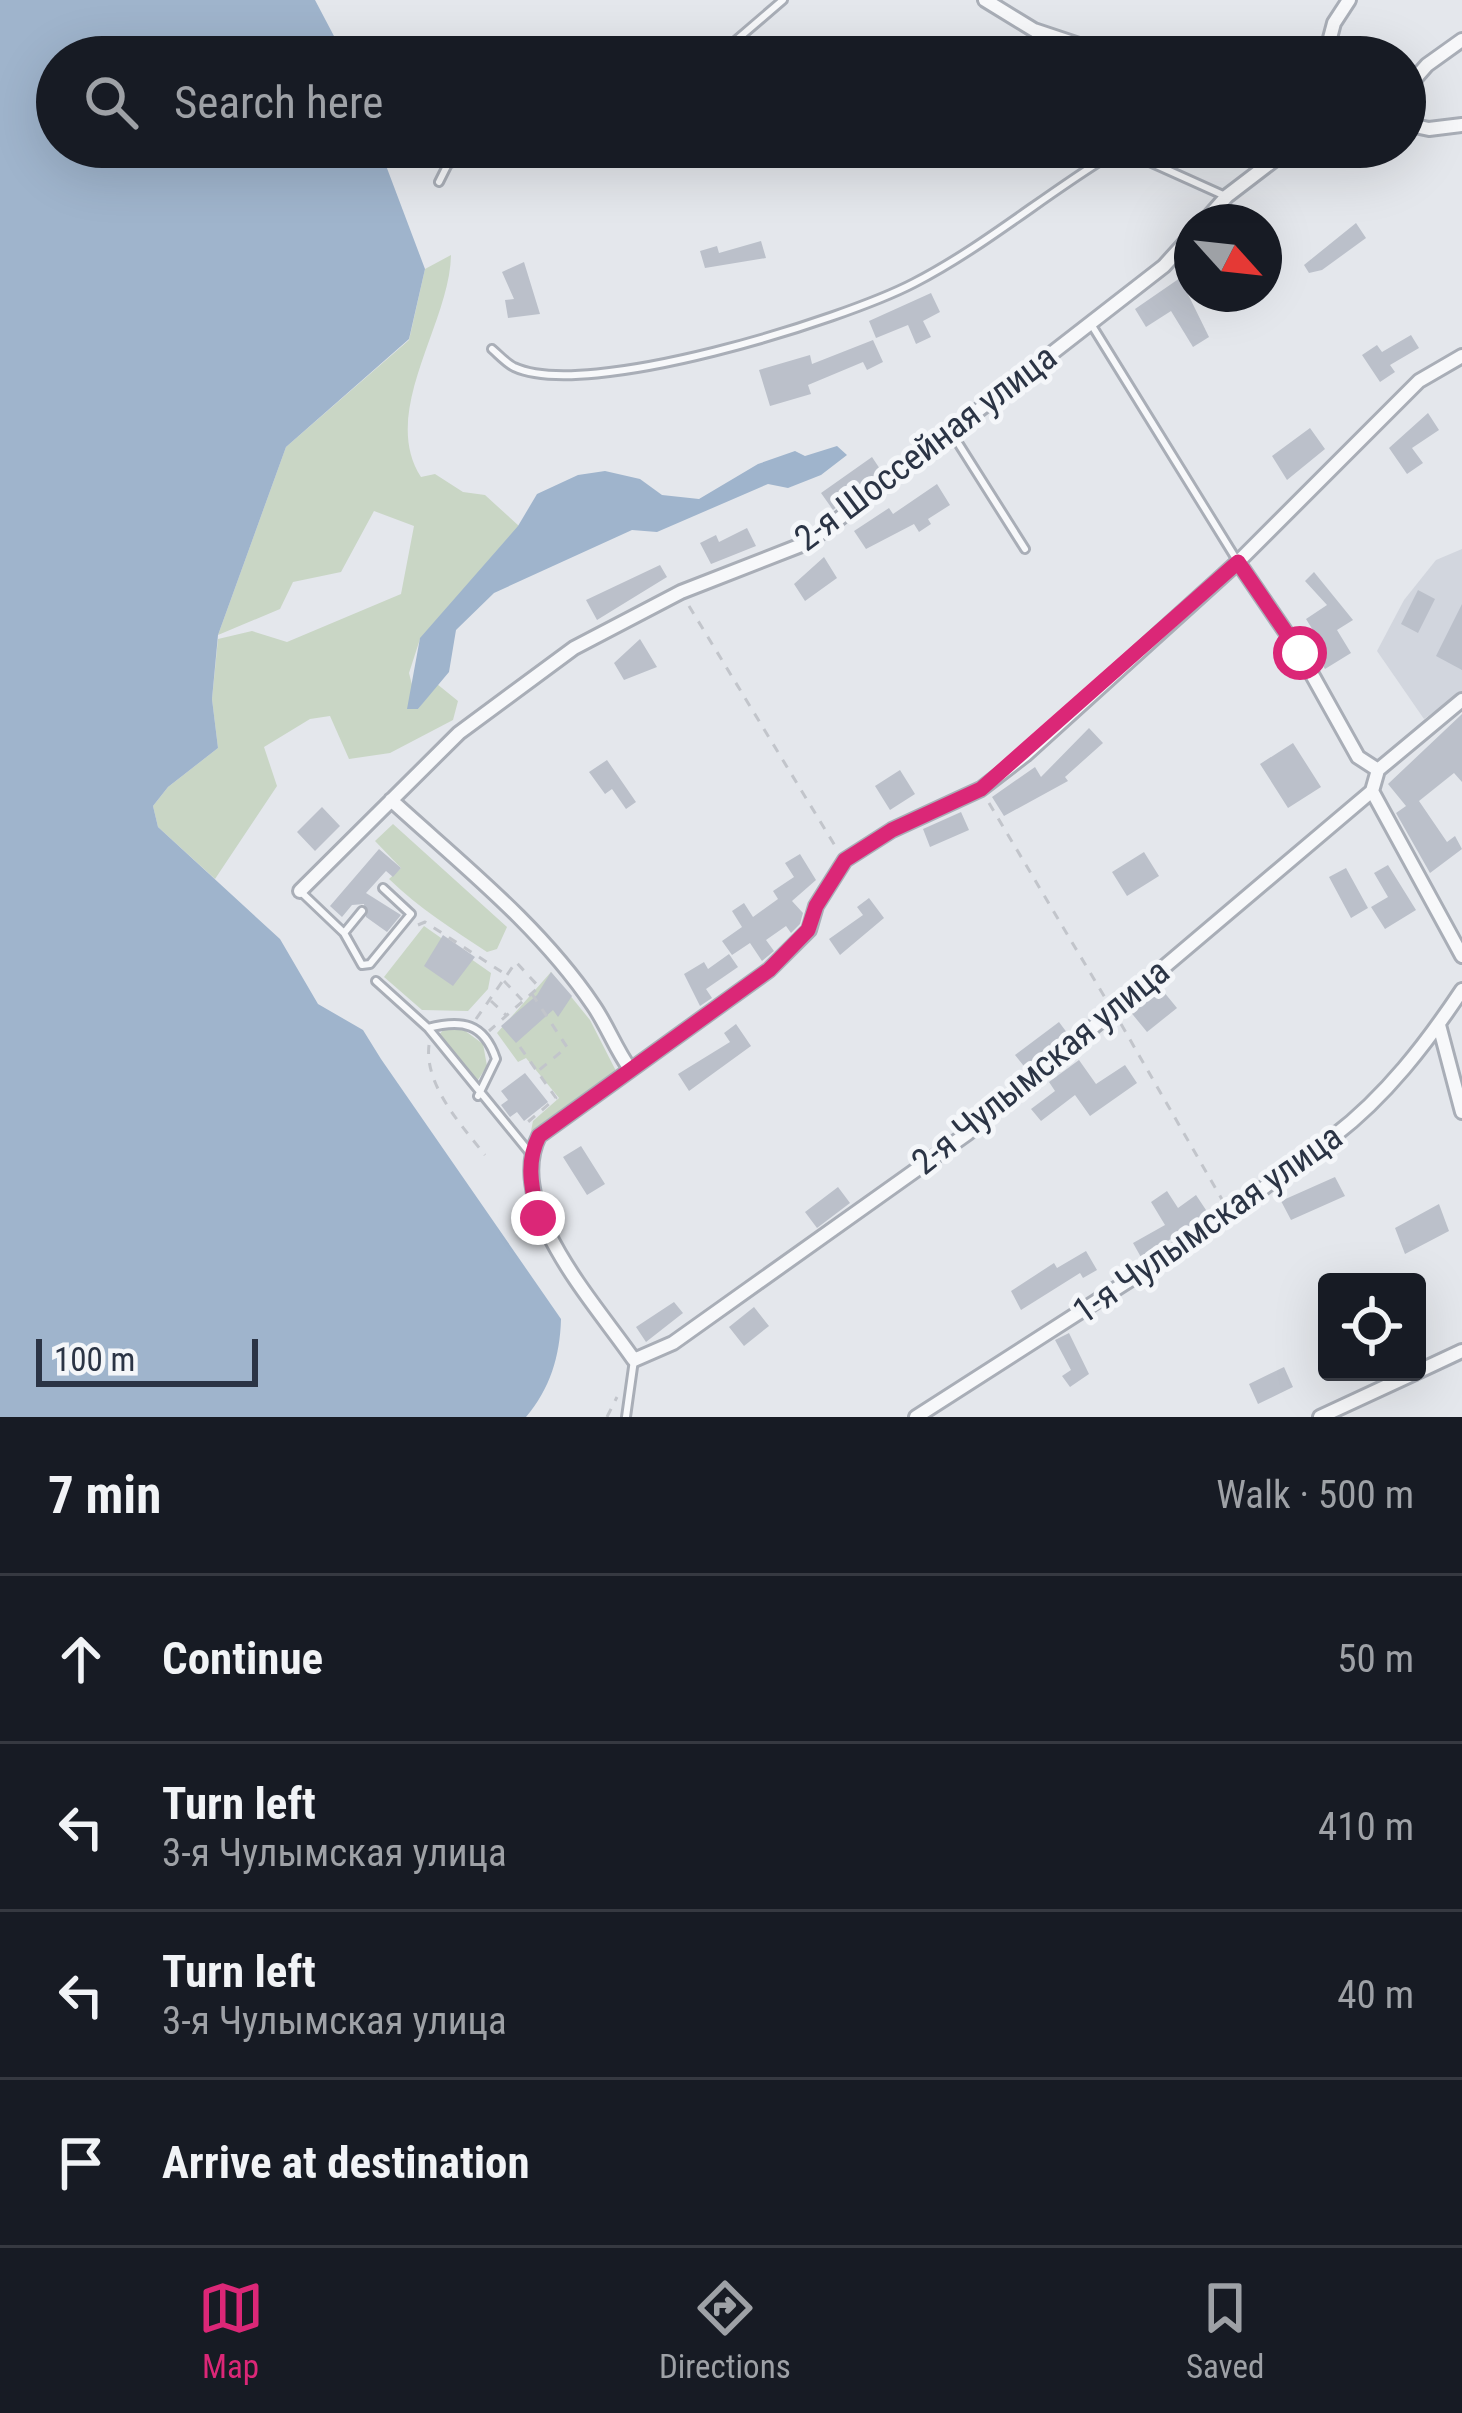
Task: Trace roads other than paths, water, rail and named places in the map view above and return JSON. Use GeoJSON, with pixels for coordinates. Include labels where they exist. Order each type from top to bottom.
{"type":"FeatureCollection","features":[{"type":"Feature","properties":{"kind":"street"},"geometry":{"type":"LineString","coordinates":[[985,0],[1052,36]]}},
{"type":"Feature","properties":{"kind":"street"},"geometry":{"type":"LineString","coordinates":[[1330,36],[1349,0]]}},
{"type":"Feature","properties":{"kind":"street"},"geometry":{"type":"LineString","coordinates":[[1426,65],[1462,40]]}},
{"type":"Feature","properties":{"kind":"street"},"geometry":{"type":"LineString","coordinates":[[1426,128],[1462,125]]}},
{"type":"Feature","properties":{"kind":"street"},"geometry":{"type":"LineString","coordinates":[[1219,204],[1263,168]]}},
{"type":"Feature","properties":{"kind":"street","name":"2-я Шоссейная улица"},"geometry":{"type":"LineString","coordinates":[[300,891],[459,733],[574,648],[681,592],[809,542],[953,435],[1174,255]]}},
{"type":"Feature","properties":{"kind":"street"},"geometry":{"type":"LineString","coordinates":[[634,1360],[538,1218],[530,1153],[539,1136],[799,944],[845,860],[892,830],[981,789],[1238,562],[1419,381],[1462,356]]}},
{"type":"Feature","properties":{"kind":"street"},"geometry":{"type":"LineString","coordinates":[[1238,562],[1300,653],[1358,757],[1378,770]]}},
{"type":"Feature","properties":{"kind":"street"},"geometry":{"type":"LineString","coordinates":[[1462,700],[1378,770],[1372,791],[1462,956]]}},
{"type":"Feature","properties":{"kind":"street","name":"2-я Чулымская улица"},"geometry":{"type":"LineString","coordinates":[[634,1360],[673,1343],[968,1133],[1372,791]]}},
{"type":"Feature","properties":{"kind":"street"},"geometry":{"type":"LineString","coordinates":[[391,800],[534,934],[595,1006],[609,1041],[630,1069]]}},
{"type":"Feature","properties":{"kind":"street","name":"1-я Чулымская улица"},"geometry":{"type":"LineString","coordinates":[[916,1417],[1231,1215],[1386,1090],[1462,990]]}},
{"type":"Feature","properties":{"kind":"street"},"geometry":{"type":"LineString","coordinates":[[1439,1025],[1462,1112]]}},
{"type":"Feature","properties":{"kind":"street"},"geometry":{"type":"LineString","coordinates":[[1426,1368],[1462,1351]]}},
{"type":"Feature","properties":{"kind":"street"},"geometry":{"type":"LineString","coordinates":[[1320,1417],[1398,1381]]}},
{"type":"Feature","properties":{"kind":"lane"},"geometry":{"type":"LineString","coordinates":[[741,36],[783,0]]}},
{"type":"Feature","properties":{"kind":"lane"},"geometry":{"type":"LineString","coordinates":[[1034,30],[1037,36]]}},
{"type":"Feature","properties":{"kind":"lane"},"geometry":{"type":"LineString","coordinates":[[439,182],[446,168]]}},
{"type":"Feature","properties":{"kind":"lane"},"geometry":{"type":"LineString","coordinates":[[493,349],[513,367],[546,374],[680,358],[790,332],[913,284],[1090,168]]}},
{"type":"Feature","properties":{"kind":"lane"},"geometry":{"type":"LineString","coordinates":[[1163,168],[1226,196]]}},
{"type":"Feature","properties":{"kind":"lane"},"geometry":{"type":"LineString","coordinates":[[1089,321],[1238,562]]}},
{"type":"Feature","properties":{"kind":"lane"},"geometry":{"type":"LineString","coordinates":[[953,435],[1025,549]]}},
{"type":"Feature","properties":{"kind":"lane"},"geometry":{"type":"LineString","coordinates":[[300,891],[344,933],[362,965],[370,964],[411,914],[382,888]]}},
{"type":"Feature","properties":{"kind":"lane"},"geometry":{"type":"LineString","coordinates":[[344,933],[362,911]]}},
{"type":"Feature","properties":{"kind":"lane"},"geometry":{"type":"LineString","coordinates":[[376,981],[428,1028],[430,1038],[530,1153]]}},
{"type":"Feature","properties":{"kind":"lane"},"geometry":{"type":"LineString","coordinates":[[428,1028],[460,1021],[485,1034],[496,1059],[478,1096]]}},
{"type":"Feature","properties":{"kind":"lane"},"geometry":{"type":"LineString","coordinates":[[626,1417],[634,1360]]}},
{"type":"Feature","properties":{"kind":"water"},"geometry":{"type":"Polygon","coordinates":[[[0,0],[315,0],[334,36],[36,36],[36,168],[387,168],[425,269],[409,339],[286,447],[218,635],[212,699],[218,748],[168,787],[153,806],[158,827],[280,939],[318,1004],[363,1030],[561,1319],[558,1346],[552,1371],[526,1417],[0,1417],[0,0]]]}},
{"type":"Feature","properties":{"kind":"water"},"geometry":{"type":"Polygon","coordinates":[[[837,446],[847,455],[821,475],[788,488],[768,484],[657,532],[632,530],[494,593],[456,630],[449,672],[418,709],[407,709],[420,638],[518,526],[537,494],[578,475],[605,471],[640,479],[662,495],[699,499],[758,464],[795,451],[805,456],[837,446]]]}}]}
